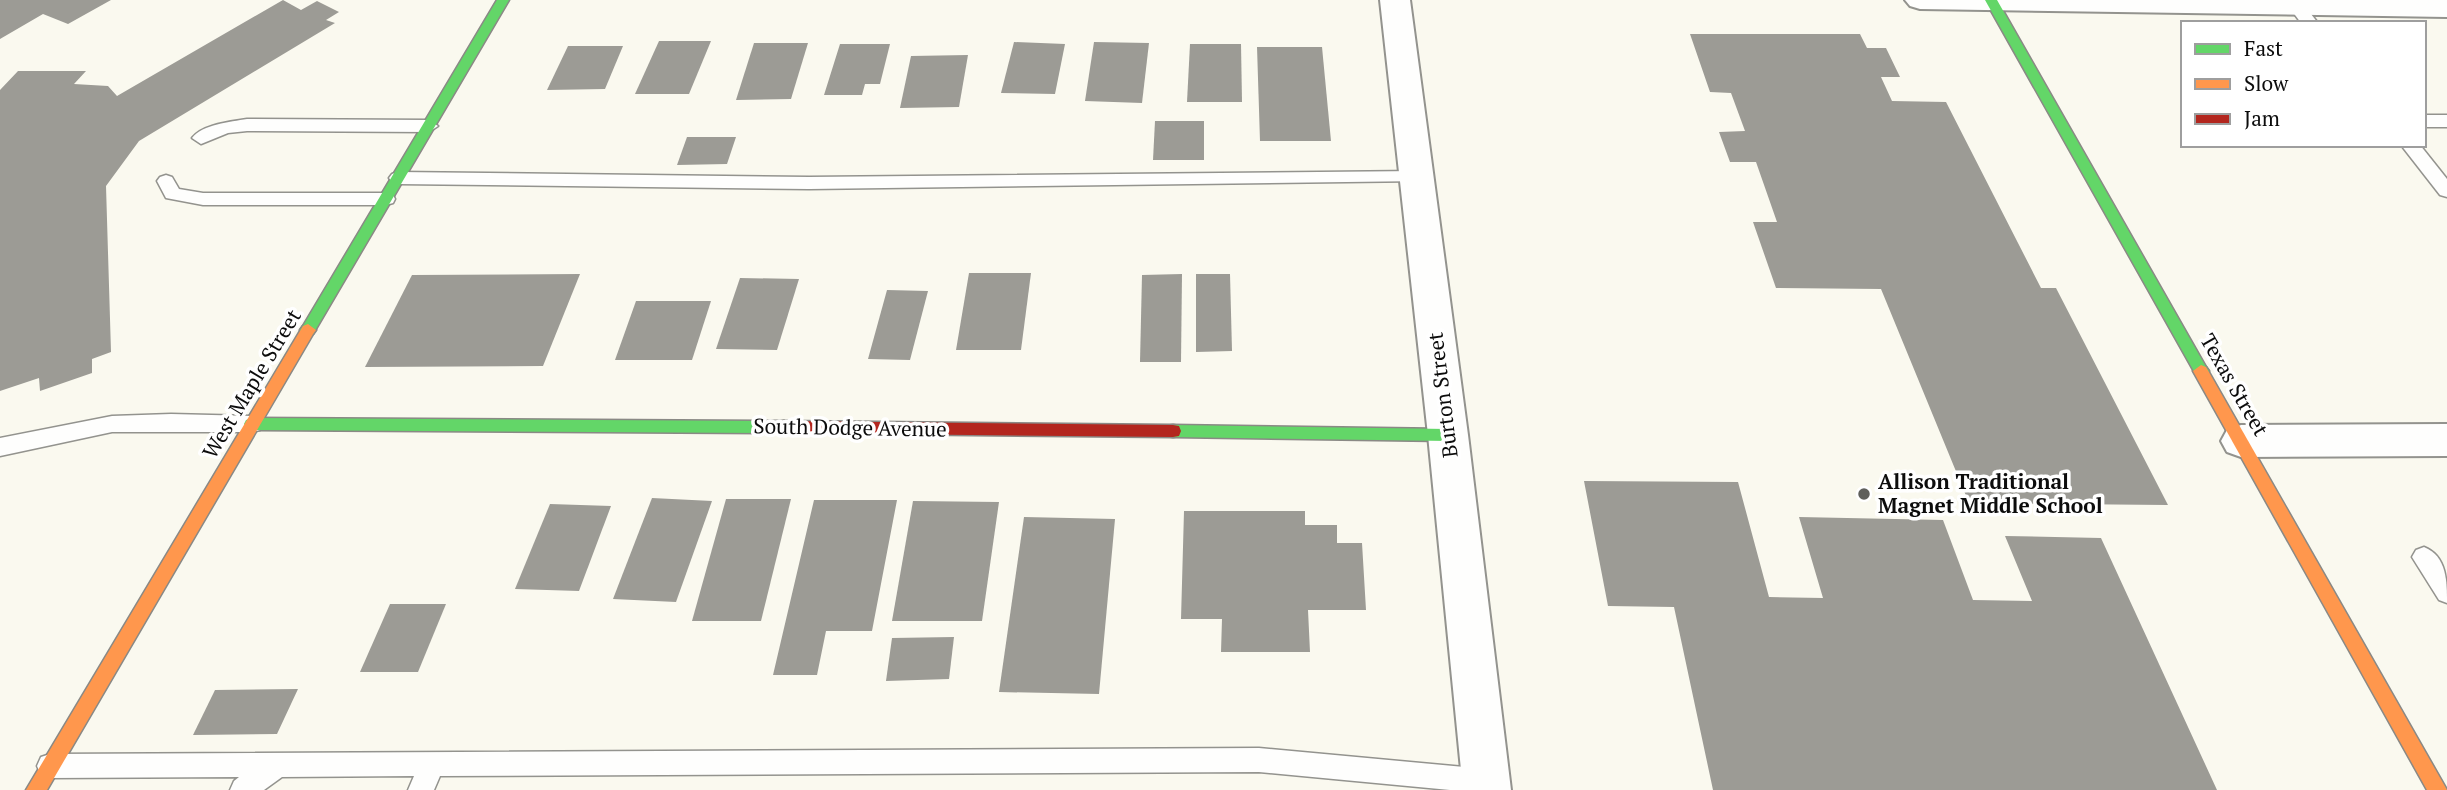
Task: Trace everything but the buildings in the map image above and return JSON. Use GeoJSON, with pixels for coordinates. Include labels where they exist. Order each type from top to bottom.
{"type":"FeatureCollection","features":[{"type":"Feature","properties":{"kind":"street","name":"West Maple Street"},"geometry":{"type":"LineString","coordinates":[[37,790],[503,0]]}},
{"type":"Feature","properties":{"kind":"street","name":"Burton Street"},"geometry":{"type":"LineString","coordinates":[[1395,0],[1487,785]]}},
{"type":"Feature","properties":{"kind":"street"},"geometry":{"type":"LineString","coordinates":[[1920,0],[2300,10],[2447,8]]}},
{"type":"Feature","properties":{"kind":"street","name":"Texas Street"},"geometry":{"type":"LineString","coordinates":[[1992,1],[2440,787]]}},
{"type":"Feature","properties":{"kind":"street","name":"South Dodge Avenue"},"geometry":{"type":"LineString","coordinates":[[252,425],[813,427],[1448,435]]}},
{"type":"Feature","properties":{"kind":"street"},"geometry":{"type":"LineString","coordinates":[[2241,441],[2447,440]]}},
{"type":"Feature","properties":{"kind":"lane"},"geometry":{"type":"LineString","coordinates":[[2426,121],[2447,121]]}},
{"type":"Feature","properties":{"kind":"lane"},"geometry":{"type":"LineString","coordinates":[[201,138],[225,128],[247,125],[429,125]]}},
{"type":"Feature","properties":{"kind":"lane"},"geometry":{"type":"LineString","coordinates":[[2412,147],[2447,191]]}},
{"type":"Feature","properties":{"kind":"lane"},"geometry":{"type":"LineString","coordinates":[[398,178],[809,183],[1416,177]]}},
{"type":"Feature","properties":{"kind":"lane"},"geometry":{"type":"LineString","coordinates":[[166,181],[173,194],[203,200],[386,199]]}},
{"type":"Feature","properties":{"kind":"lane"},"geometry":{"type":"LineString","coordinates":[[0,447],[112,424],[171,422],[252,425]]}},
{"type":"Feature","properties":{"kind":"lane"},"geometry":{"type":"LineString","coordinates":[[2436,557],[2447,593]]}},
{"type":"Feature","properties":{"kind":"lane"},"geometry":{"type":"LineString","coordinates":[[51,766],[1259,760],[1487,785]]}},
{"type":"Feature","properties":{"kind":"lane"},"geometry":{"type":"LineString","coordinates":[[421,790],[432,764]]}},
{"type":"Feature","properties":{"kind":"lane"},"geometry":{"type":"LineString","coordinates":[[243,790],[278,765]]}},
{"type":"Feature","properties":{"kind":"traffic: fast"},"geometry":{"type":"LineString","coordinates":[[308,330],[503,0]]}},
{"type":"Feature","properties":{"kind":"traffic: fast"},"geometry":{"type":"LineString","coordinates":[[1991,0],[2201,371]]}},
{"type":"Feature","properties":{"kind":"traffic: fast"},"geometry":{"type":"LineString","coordinates":[[252,424],[784,427]]}},
{"type":"Feature","properties":{"kind":"traffic: fast"},"geometry":{"type":"LineString","coordinates":[[1173,431],[1448,435]]}},
{"type":"Feature","properties":{"kind":"traffic: slow"},"geometry":{"type":"LineString","coordinates":[[36,790],[308,330]]}},
{"type":"Feature","properties":{"kind":"traffic: slow"},"geometry":{"type":"LineString","coordinates":[[2201,371],[2438,790]]}},
{"type":"Feature","properties":{"kind":"traffic: jam"},"geometry":{"type":"LineString","coordinates":[[784,427],[1173,431]]}},
{"type":"Feature","properties":{"kind":"place","name":"Allison Traditional Magnet Middle School"},"geometry":{"type":"Point","coordinates":[1864,494]}}]}
